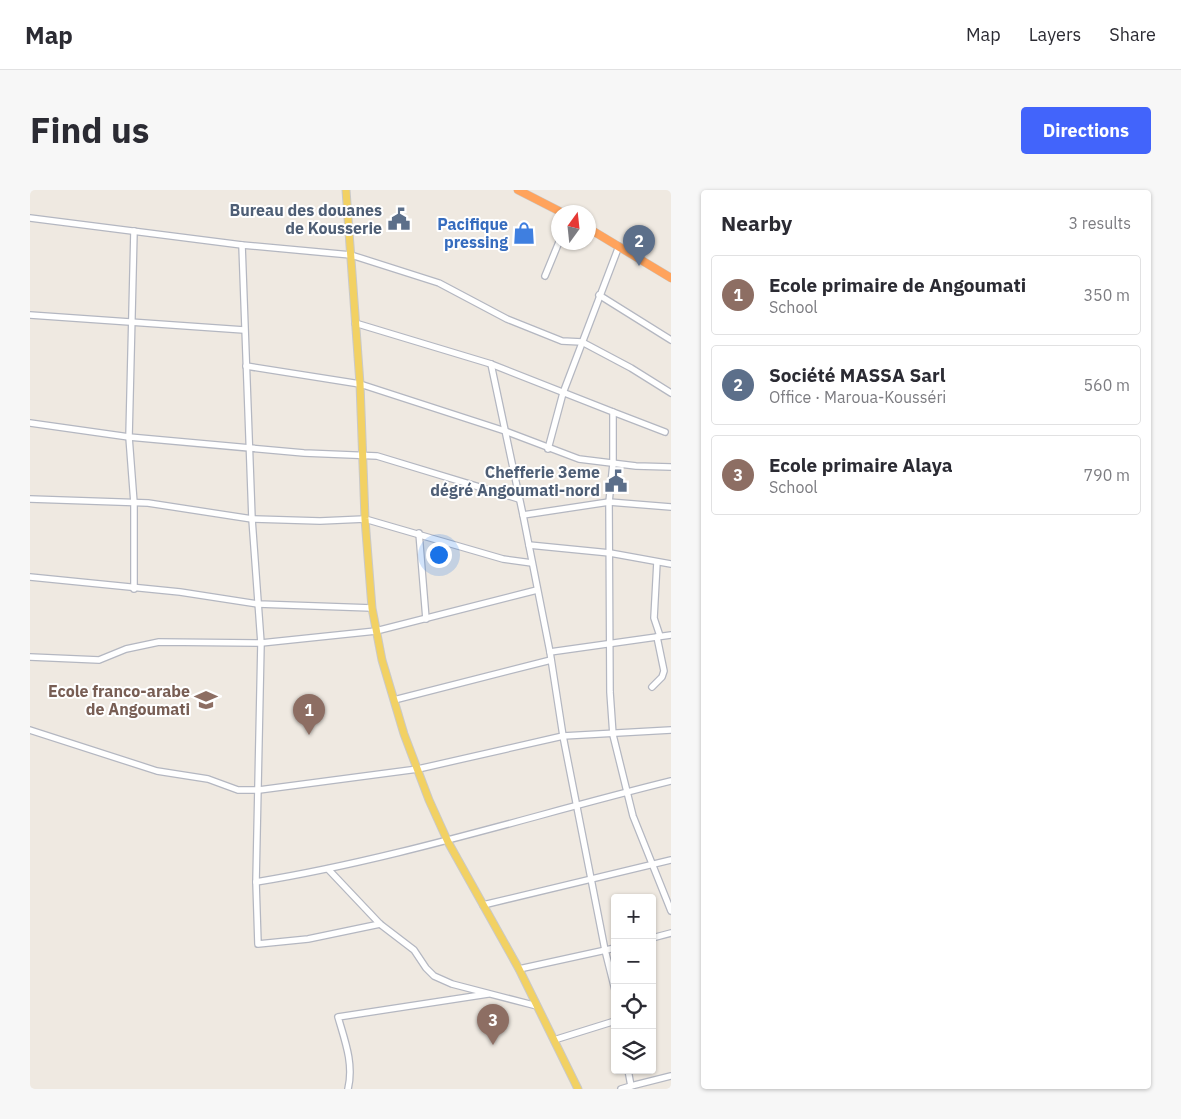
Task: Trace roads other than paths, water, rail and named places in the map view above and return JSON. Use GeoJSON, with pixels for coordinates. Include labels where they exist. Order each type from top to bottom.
{"type":"FeatureCollection","features":[{"type":"Feature","properties":{"kind":"highway"},"geometry":{"type":"LineString","coordinates":[[518,190],[551,206]]}},
{"type":"Feature","properties":{"kind":"highway"},"geometry":{"type":"LineString","coordinates":[[596,233],[671,278]]}},
{"type":"Feature","properties":{"kind":"main road"},"geometry":{"type":"LineString","coordinates":[[346,190],[360,384],[365,519],[372,608],[376,631],[394,700],[418,769],[448,842],[519,969],[578,1089]]}},
{"type":"Feature","properties":{"kind":"street"},"geometry":{"type":"LineString","coordinates":[[30,218],[242,245],[351,255],[439,284],[507,318],[562,341],[582,342],[631,368],[671,393]]}},
{"type":"Feature","properties":{"kind":"street"},"geometry":{"type":"LineString","coordinates":[[134,231],[129,437],[134,503],[134,589]]}},
{"type":"Feature","properties":{"kind":"street"},"geometry":{"type":"LineString","coordinates":[[242,245],[252,519],[260,643],[256,882],[258,944],[308,939],[380,924]]}},
{"type":"Feature","properties":{"kind":"street"},"geometry":{"type":"LineString","coordinates":[[548,449],[563,393],[619,246]]}},
{"type":"Feature","properties":{"kind":"street"},"geometry":{"type":"LineString","coordinates":[[545,276],[556,250]]}},
{"type":"Feature","properties":{"kind":"street"},"geometry":{"type":"LineString","coordinates":[[599,295],[671,340]]}},
{"type":"Feature","properties":{"kind":"street"},"geometry":{"type":"LineString","coordinates":[[30,315],[132,324],[244,330]]}},
{"type":"Feature","properties":{"kind":"street"},"geometry":{"type":"LineString","coordinates":[[355,323],[491,364],[665,432]]}},
{"type":"Feature","properties":{"kind":"street"},"geometry":{"type":"LineString","coordinates":[[491,364],[518,499],[523,514],[550,652],[563,736],[605,950],[614,984]]}},
{"type":"Feature","properties":{"kind":"street"},"geometry":{"type":"LineString","coordinates":[[246,366],[360,384],[505,431],[548,449],[579,459],[614,464],[671,467]]}},
{"type":"Feature","properties":{"kind":"street"},"geometry":{"type":"LineString","coordinates":[[613,412],[614,464],[609,502],[609,644],[613,735],[625,792],[671,911]]}},
{"type":"Feature","properties":{"kind":"street"},"geometry":{"type":"LineString","coordinates":[[30,423],[129,437],[304,453],[362,454],[394,460],[518,499]]}},
{"type":"Feature","properties":{"kind":"street"},"geometry":{"type":"LineString","coordinates":[[30,499],[134,503],[252,519],[320,522],[365,519],[419,533],[503,559],[532,563]]}},
{"type":"Feature","properties":{"kind":"street"},"geometry":{"type":"LineString","coordinates":[[523,514],[609,502],[671,507]]}},
{"type":"Feature","properties":{"kind":"street"},"geometry":{"type":"LineString","coordinates":[[419,533],[426,620]]}},
{"type":"Feature","properties":{"kind":"street"},"geometry":{"type":"LineString","coordinates":[[529,545],[610,553],[671,564]]}},
{"type":"Feature","properties":{"kind":"street"},"geometry":{"type":"LineString","coordinates":[[652,687],[662,677],[664,670],[654,618],[657,562]]}},
{"type":"Feature","properties":{"kind":"street"},"geometry":{"type":"LineString","coordinates":[[30,577],[134,589],[180,592],[258,604],[372,608]]}},
{"type":"Feature","properties":{"kind":"street"},"geometry":{"type":"LineString","coordinates":[[30,657],[98,660],[126,649],[159,642],[260,643],[376,631],[426,620],[537,590]]}},
{"type":"Feature","properties":{"kind":"street"},"geometry":{"type":"LineString","coordinates":[[550,652],[671,635]]}},
{"type":"Feature","properties":{"kind":"street"},"geometry":{"type":"LineString","coordinates":[[394,700],[551,660]]}},
{"type":"Feature","properties":{"kind":"street"},"geometry":{"type":"LineString","coordinates":[[30,730],[157,771],[208,778],[238,790],[259,790],[418,769],[563,736],[613,735],[671,730]]}},
{"type":"Feature","properties":{"kind":"street"},"geometry":{"type":"LineString","coordinates":[[256,882],[328,869],[448,842],[625,792],[671,781]]}},
{"type":"Feature","properties":{"kind":"street"},"geometry":{"type":"LineString","coordinates":[[483,904],[671,860]]}},
{"type":"Feature","properties":{"kind":"street"},"geometry":{"type":"LineString","coordinates":[[328,869],[380,924],[414,950],[434,976],[452,984],[537,1006]]}},
{"type":"Feature","properties":{"kind":"street"},"geometry":{"type":"LineString","coordinates":[[656,937],[671,933]]}},
{"type":"Feature","properties":{"kind":"street"},"geometry":{"type":"LineString","coordinates":[[519,969],[611,949]]}},
{"type":"Feature","properties":{"kind":"street"},"geometry":{"type":"LineString","coordinates":[[348,1089],[350,1058],[338,1017],[492,994]]}},
{"type":"Feature","properties":{"kind":"street"},"geometry":{"type":"LineString","coordinates":[[554,1040],[611,1022]]}},
{"type":"Feature","properties":{"kind":"street"},"geometry":{"type":"LineString","coordinates":[[629,1074],[631,1086]]}},
{"type":"Feature","properties":{"kind":"street"},"geometry":{"type":"LineString","coordinates":[[621,1089],[671,1076]]}},
{"type":"Feature","properties":{"kind":"place","name":"Bureau des douanes de Kousserie"},"geometry":{"type":"Point","coordinates":[399,219]}},
{"type":"Feature","properties":{"kind":"place","name":"Pacifique pressing"},"geometry":{"type":"Point","coordinates":[524,233]}},
{"type":"Feature","properties":{"kind":"place","name":"Société MASSA Sarl"},"geometry":{"type":"Point","coordinates":[639,266]}},
{"type":"Feature","properties":{"kind":"place","name":"Chefferie 3eme dégré Angoumati-nord"},"geometry":{"type":"Point","coordinates":[616,481]}},
{"type":"Feature","properties":{"kind":"place","name":"Ecole franco-arabe de Angoumati"},"geometry":{"type":"Point","coordinates":[206,700]}},
{"type":"Feature","properties":{"kind":"place","name":"Ecole primaire de Angoumati"},"geometry":{"type":"Point","coordinates":[309,735]}},
{"type":"Feature","properties":{"kind":"place","name":"Ecole primaire Alaya"},"geometry":{"type":"Point","coordinates":[493,1045]}}]}
